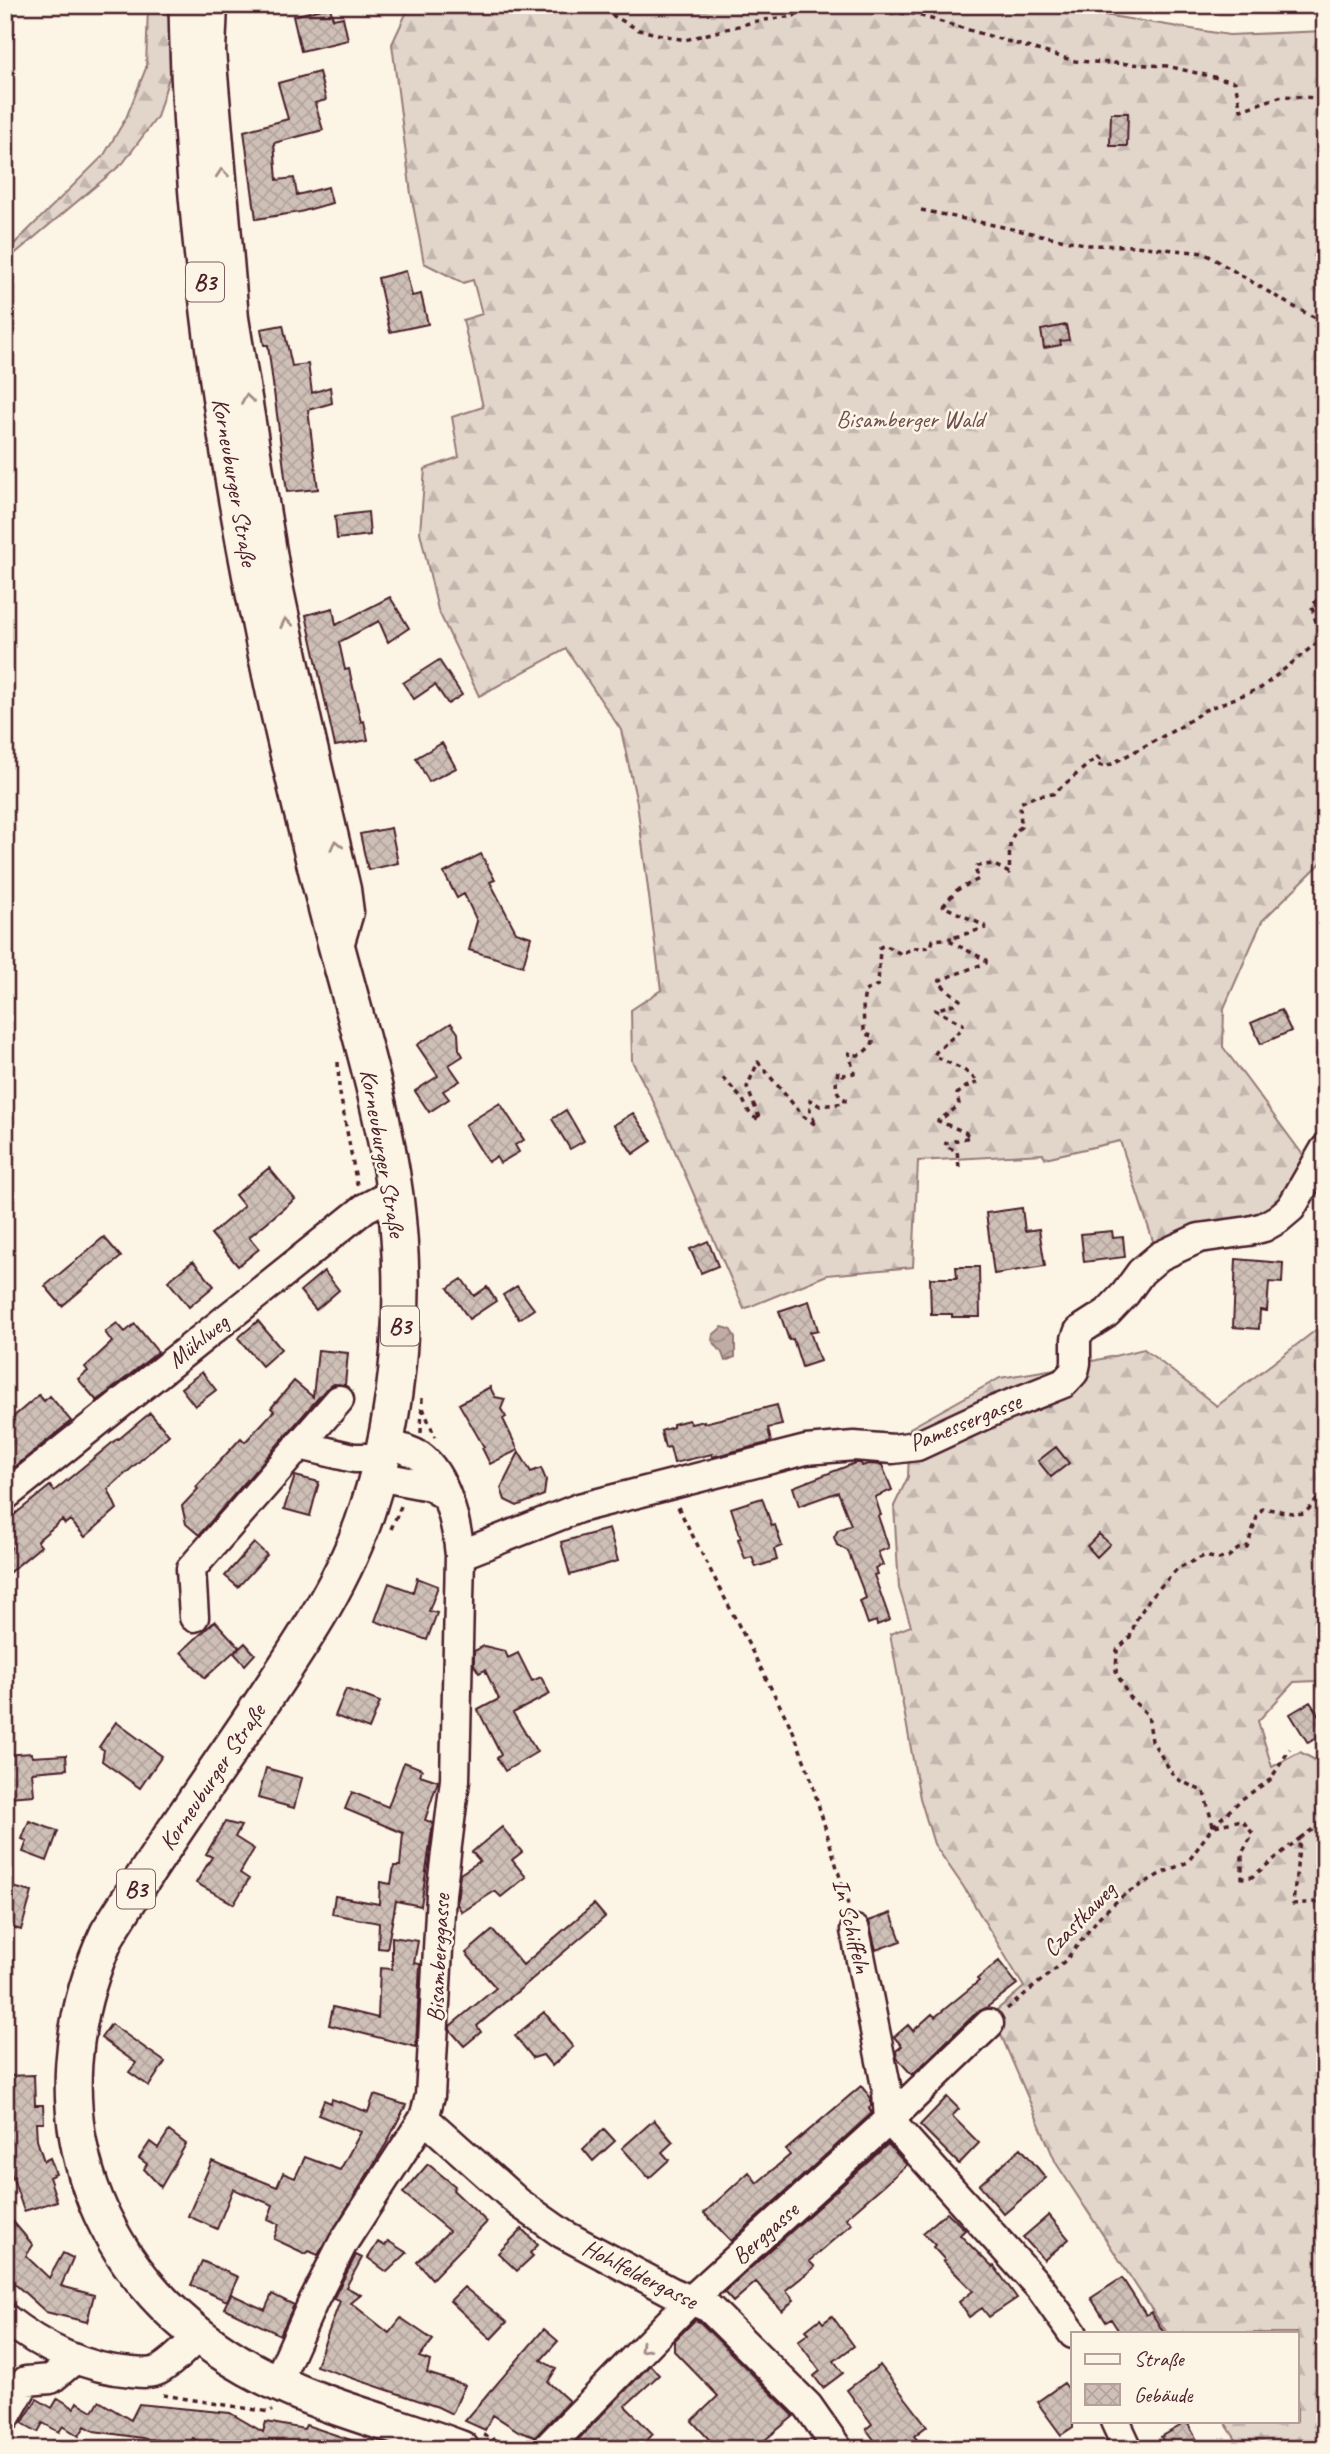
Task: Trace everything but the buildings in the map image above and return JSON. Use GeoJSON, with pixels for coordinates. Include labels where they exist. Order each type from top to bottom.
{"type":"FeatureCollection","features":[{"type":"Feature","properties":{"kind":"main road","name":"Korneuburger Straße"},"geometry":{"type":"LineString","coordinates":[[187,5],[200,239],[247,558],[278,711],[373,1083],[394,1193],[401,1306],[388,1465],[359,1535],[324,1604],[274,1685],[108,1933],[91,1974],[81,2008],[73,2056],[76,2138],[86,2175],[111,2231],[135,2269],[172,2312],[246,2367],[273,2397],[471,2442]]}},
{"type":"Feature","properties":{"kind":"street","name":"Korneuburger Straße"},"geometry":{"type":"LineString","coordinates":[[213,5],[211,51],[234,317],[276,576],[346,888],[349,912],[338,950]]}},
{"type":"Feature","properties":{"kind":"street","name":"Pamessergasse"},"geometry":{"type":"LineString","coordinates":[[460,1555],[579,1508],[818,1448],[854,1446],[893,1449],[917,1446],[1064,1382],[1074,1372],[1079,1331],[1107,1313],[1141,1272],[1160,1256],[1199,1238],[1250,1231],[1278,1219],[1291,1208],[1325,1149]]}},
{"type":"Feature","properties":{"kind":"street","name":"Mühlweg"},"geometry":{"type":"LineString","coordinates":[[5,1496],[365,1208],[394,1193]]}},
{"type":"Feature","properties":{"kind":"street"},"geometry":{"type":"LineString","coordinates":[[194,1617],[191,1569],[339,1400]]}},
{"type":"Feature","properties":{"kind":"street"},"geometry":{"type":"LineString","coordinates":[[299,1446],[388,1465],[446,1496]]}},
{"type":"Feature","properties":{"kind":"street","name":"Bisamberggasse"},"geometry":{"type":"LineString","coordinates":[[273,2397],[313,2302],[343,2244],[424,2118],[430,2096],[441,1894],[455,1780],[460,1555],[457,1530],[442,1483],[426,1461],[417,1454],[388,1465]]}},
{"type":"Feature","properties":{"kind":"street","name":"In Schiffeln"},"geometry":{"type":"LineString","coordinates":[[856,1930],[887,2091],[889,2120]]}},
{"type":"Feature","properties":{"kind":"street","name":"Berggasse"},"geometry":{"type":"LineString","coordinates":[[546,2449],[692,2299],[889,2120],[989,2024]]}},
{"type":"Feature","properties":{"kind":"street","name":"Hohlfeldergasse"},"geometry":{"type":"LineString","coordinates":[[424,2118],[519,2203],[563,2234],[672,2292],[709,2308],[808,2406],[838,2449]]}},
{"type":"Feature","properties":{"kind":"street"},"geometry":{"type":"LineString","coordinates":[[889,2120],[1041,2289],[1072,2332]]}},
{"type":"Feature","properties":{"kind":"street"},"geometry":{"type":"LineString","coordinates":[[5,2318],[35,2339],[75,2359],[108,2370],[156,2372],[200,2334]]}},
{"type":"Feature","properties":{"kind":"street"},"geometry":{"type":"LineString","coordinates":[[5,2418],[26,2381],[51,2379],[75,2359]]}},
{"type":"Feature","properties":{"kind":"street"},"geometry":{"type":"LineString","coordinates":[[1115,2422],[1128,2449]]}},
{"type":"Feature","properties":{"kind":"path"},"geometry":{"type":"LineString","coordinates":[[594,5],[639,30],[685,40],[757,21],[794,16],[804,7],[914,14],[1075,61],[1167,66],[1235,82],[1241,110],[1282,96],[1325,96]]}},
{"type":"Feature","properties":{"kind":"path"},"geometry":{"type":"LineString","coordinates":[[922,210],[1089,245],[1134,246],[1204,253],[1325,323]]}},
{"type":"Feature","properties":{"kind":"path"},"geometry":{"type":"LineString","coordinates":[[1318,642],[1312,607],[1325,587]]}},
{"type":"Feature","properties":{"kind":"path"},"geometry":{"type":"LineString","coordinates":[[723,1078],[743,1100],[751,1116],[760,1121],[747,1087],[758,1062],[803,1116],[816,1125],[810,1111],[810,1100],[820,1106],[845,1103],[845,1099],[838,1095],[835,1088],[838,1071],[843,1075],[854,1073],[849,1053],[860,1056],[873,1044],[874,1039],[865,1034],[864,1030],[863,1004],[865,991],[878,985],[880,947],[885,944],[901,954],[912,948],[931,947],[933,940],[939,938],[952,938],[985,929],[985,926],[943,906],[957,890],[979,879],[975,869],[977,866],[993,864],[1009,873],[1010,844],[1015,831],[1021,827],[1020,803],[1035,796],[1053,794],[1097,757],[1098,765],[1106,767],[1180,727],[1205,710],[1261,688],[1325,637]]}},
{"type":"Feature","properties":{"kind":"path"},"geometry":{"type":"LineString","coordinates":[[952,938],[951,942],[986,960],[940,980],[939,983],[960,1000],[936,1010],[963,1024],[963,1028],[934,1056],[964,1070],[979,1083],[957,1094],[957,1107],[938,1121],[970,1136],[946,1143],[945,1146],[957,1151],[959,1167]]}},
{"type":"Feature","properties":{"kind":"path"},"geometry":{"type":"LineString","coordinates":[[387,1538],[397,1518],[388,1465]]}},
{"type":"Feature","properties":{"kind":"path","name":"In Schiffeln"},"geometry":{"type":"LineString","coordinates":[[667,1485],[793,1731],[856,1930]]}},
{"type":"Feature","properties":{"kind":"path"},"geometry":{"type":"LineString","coordinates":[[1325,1491],[1305,1513],[1291,1515],[1276,1509],[1262,1509],[1247,1547],[1238,1549],[1228,1557],[1219,1559],[1204,1556],[1178,1568],[1150,1598],[1136,1620],[1130,1637],[1118,1650],[1116,1672],[1129,1697],[1148,1715],[1152,1741],[1175,1778],[1205,1792],[1213,1826],[1242,1820],[1253,1834],[1242,1853],[1242,1878],[1252,1877],[1325,1821]]}},
{"type":"Feature","properties":{"kind":"path","name":"Czastkaweg"},"geometry":{"type":"LineString","coordinates":[[989,2024],[1066,1960],[1100,1916],[1125,1894],[1188,1862],[1213,1826],[1242,1799],[1270,1780],[1290,1749]]}},
{"type":"Feature","properties":{"kind":"path"},"geometry":{"type":"LineString","coordinates":[[1300,1838],[1293,1904],[1316,1902],[1325,1896]]}},
{"type":"Feature","properties":{"kind":"path"},"geometry":{"type":"LineString","coordinates":[[471,2442],[520,2449]]}},
{"type":"Feature","properties":{"kind":"green space"},"geometry":{"type":"Polygon","coordinates":[[[148,5],[169,5],[170,74],[157,117],[123,163],[5,262],[5,253],[104,155],[126,118],[146,68],[148,5]]]}},
{"type":"Feature","properties":{"kind":"green space","name":"Bisamberger Wald"},"geometry":{"type":"Polygon","coordinates":[[[410,5],[1042,5],[1229,35],[1325,31],[1325,859],[1262,921],[1224,1008],[1223,1047],[1317,1174],[1298,1204],[1155,1247],[1120,1141],[1045,1158],[1043,1154],[918,1161],[913,1267],[827,1275],[744,1309],[653,1101],[632,1061],[631,1010],[661,990],[637,803],[621,730],[566,649],[479,696],[438,610],[420,532],[425,469],[459,457],[452,417],[483,407],[463,320],[482,314],[473,280],[463,283],[424,263],[411,194],[392,44],[410,5]]]}},
{"type":"Feature","properties":{"kind":"green space"},"geometry":{"type":"Polygon","coordinates":[[[1325,1323],[1325,1707],[1316,1681],[1294,1682],[1258,1721],[1272,1767],[1300,1752],[1325,1765],[1325,2449],[1242,2449],[1225,2422],[1298,2422],[1298,2332],[1166,2332],[1056,2163],[992,2014],[1024,1987],[963,1886],[934,1844],[920,1798],[890,1634],[911,1626],[899,1588],[894,1506],[908,1477],[910,1428],[1000,1378],[1067,1367],[1144,1349],[1217,1406],[1325,1323]]]}},
{"type":"Feature","properties":{"kind":"water"},"geometry":{"type":"Polygon","coordinates":[[[722,1327],[730,1329],[735,1337],[735,1357],[725,1361],[712,1340],[713,1335],[722,1327]]]}}]}
